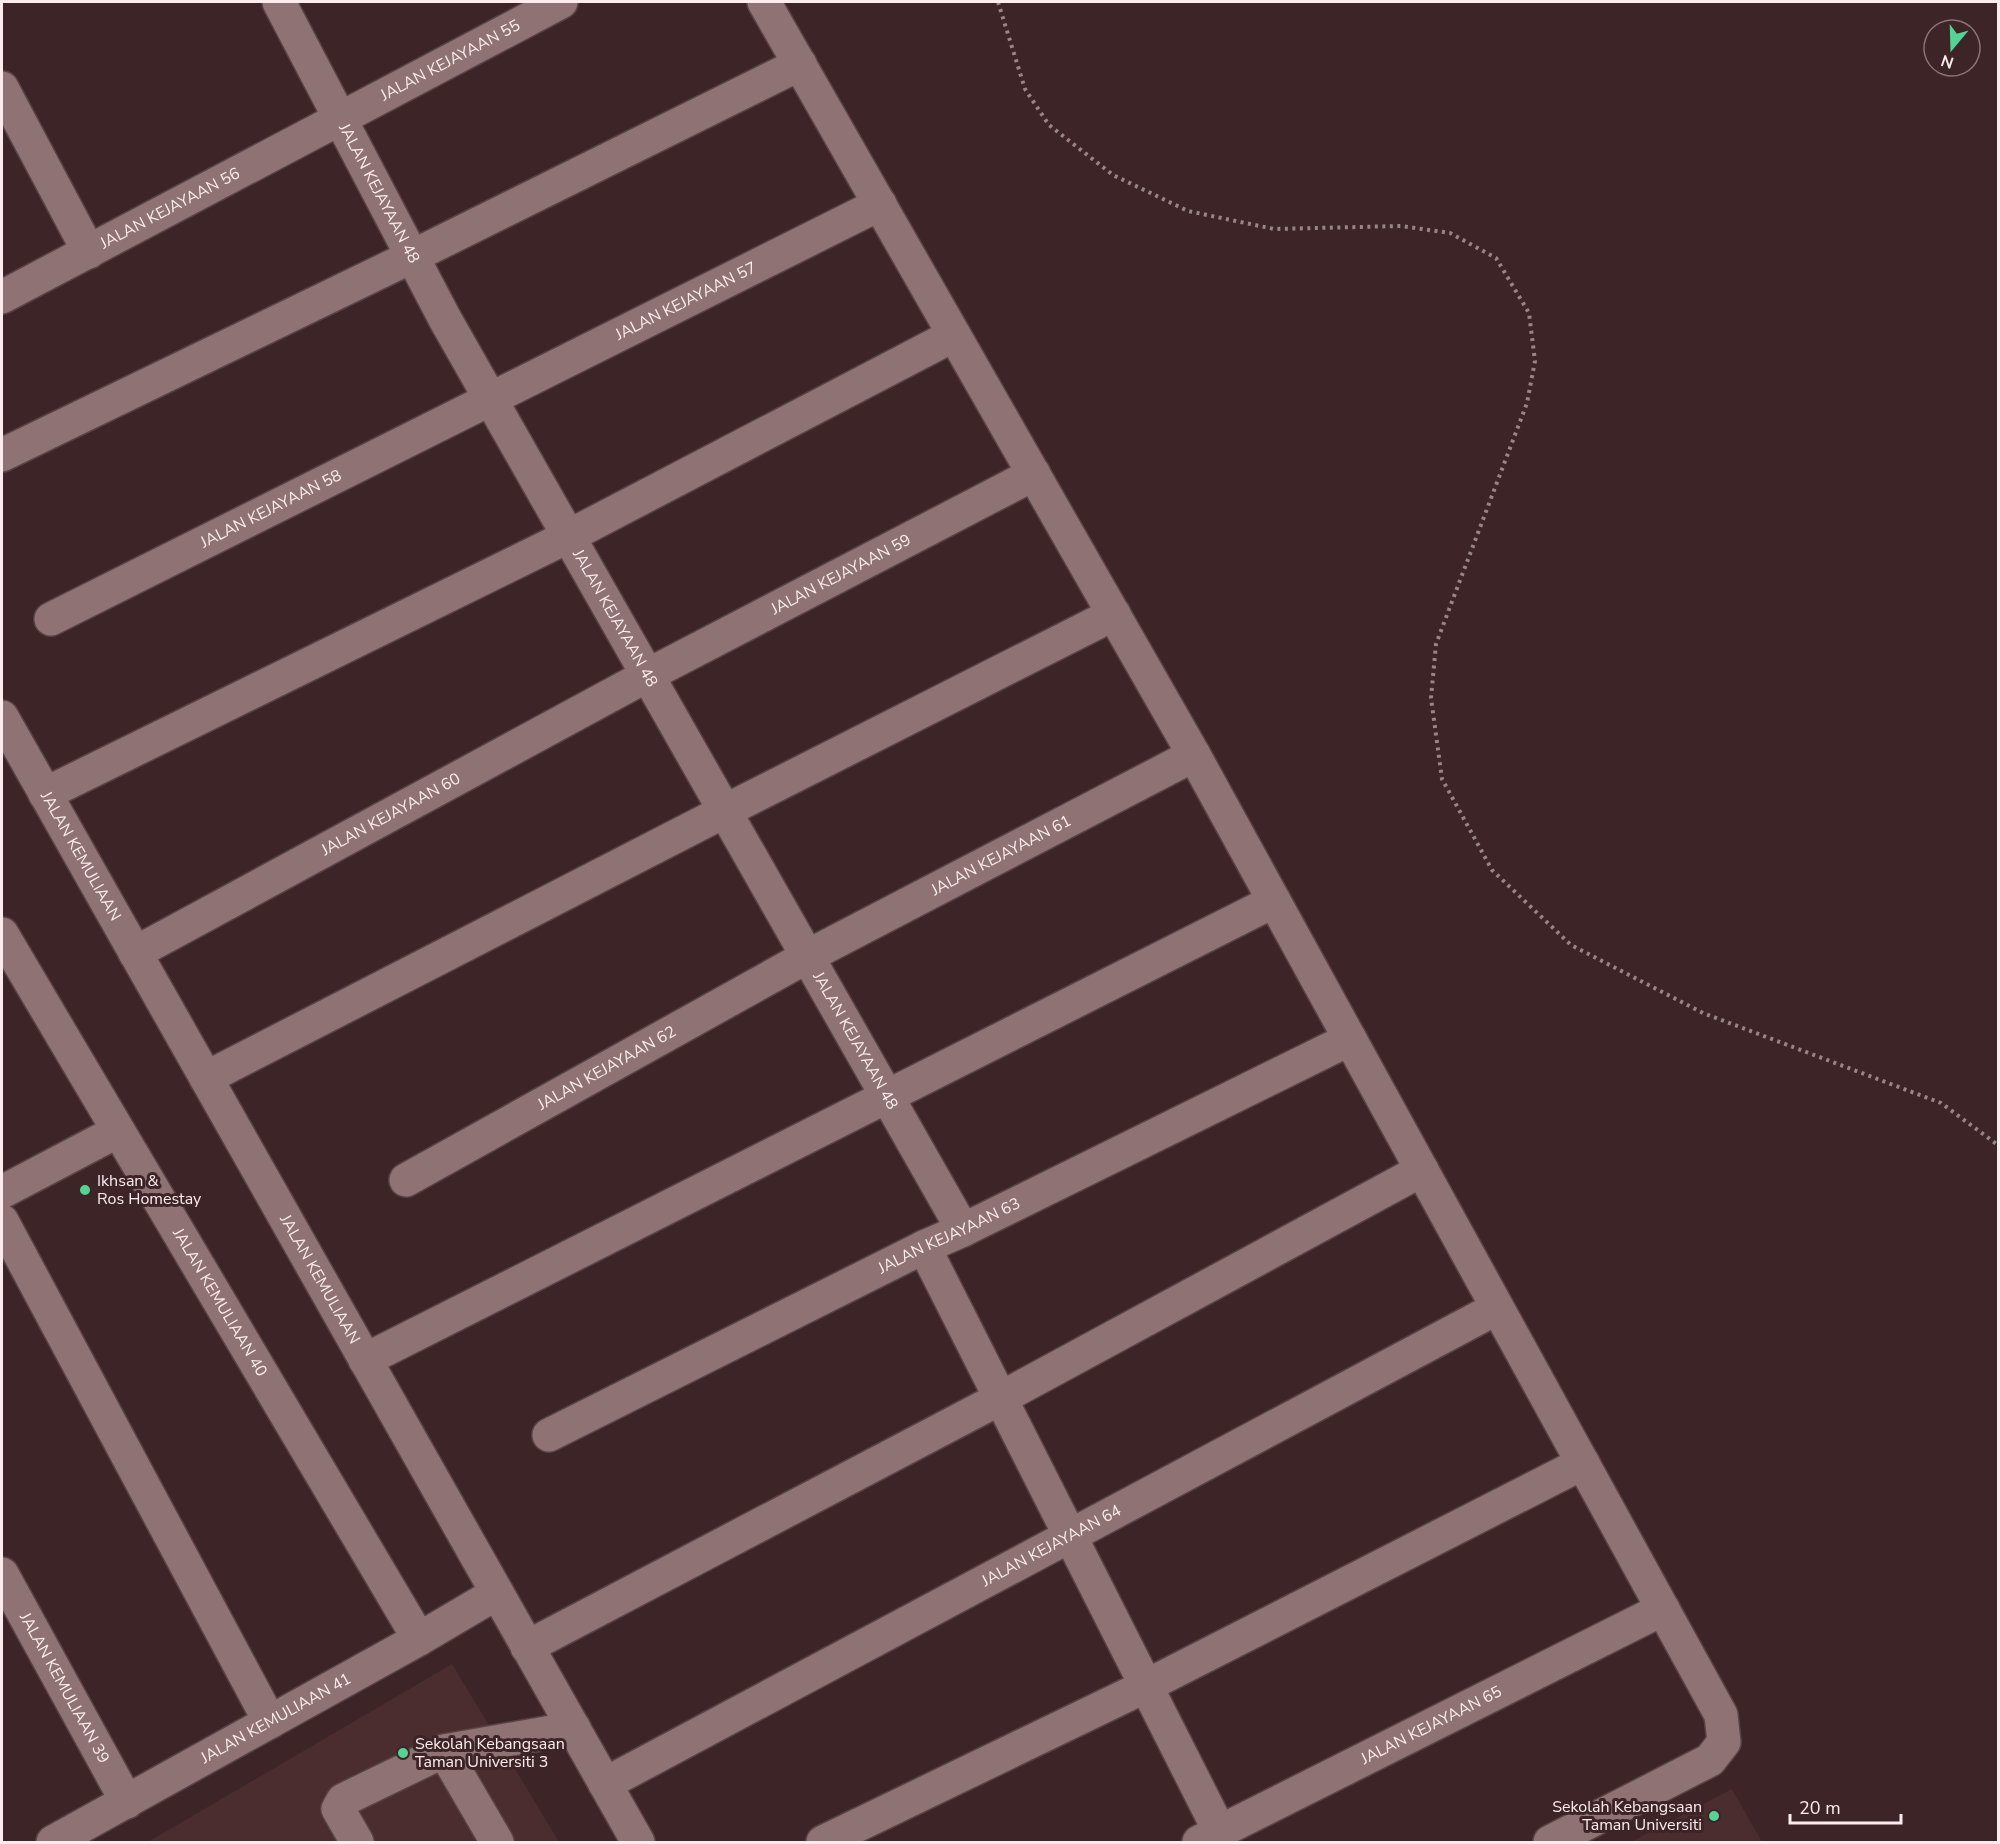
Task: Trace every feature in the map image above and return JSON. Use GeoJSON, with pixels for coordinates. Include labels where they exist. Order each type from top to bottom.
{"type":"FeatureCollection","features":[{"type":"Feature","properties":{"kind":"street","name":"JALAN KEJAYAAN 48"},"geometry":{"type":"LineString","coordinates":[[279,2],[446,319],[963,1230]]}},
{"type":"Feature","properties":{"kind":"street","name":"JALAN KEJAYAAN 55"},"geometry":{"type":"LineString","coordinates":[[340,117],[561,2]]}},
{"type":"Feature","properties":{"kind":"street"},"geometry":{"type":"LineString","coordinates":[[764,2],[1194,755],[1721,1715],[1724,1742],[1710,1760],[1550,1842]]}},
{"type":"Feature","properties":{"kind":"street"},"geometry":{"type":"LineString","coordinates":[[2,455],[413,256],[800,64]]}},
{"type":"Feature","properties":{"kind":"street"},"geometry":{"type":"LineString","coordinates":[[2,88],[89,252]]}},
{"type":"Feature","properties":{"kind":"street","name":"JALAN KEJAYAAN 56"},"geometry":{"type":"LineString","coordinates":[[2,297],[340,117]]}},
{"type":"Feature","properties":{"kind":"street","name":"JALAN KEJAYAAN 57"},"geometry":{"type":"LineString","coordinates":[[491,399],[880,204]]}},
{"type":"Feature","properties":{"kind":"street"},"geometry":{"type":"LineString","coordinates":[[45,794],[569,536],[954,335]]}},
{"type":"Feature","properties":{"kind":"street","name":"JALAN KEJAYAAN 58"},"geometry":{"type":"LineString","coordinates":[[51,619],[491,399]]}},
{"type":"Feature","properties":{"kind":"street","name":"JALAN KEJAYAAN 59"},"geometry":{"type":"LineString","coordinates":[[648,675],[1034,474]]}},
{"type":"Feature","properties":{"kind":"street"},"geometry":{"type":"LineString","coordinates":[[206,1078],[1114,614]]}},
{"type":"Feature","properties":{"kind":"street","name":"JALAN KEJAYAAN 60"},"geometry":{"type":"LineString","coordinates":[[135,953],[648,675]]}},
{"type":"Feature","properties":{"kind":"street","name":"JALAN KEMULIAAN"},"geometry":{"type":"LineString","coordinates":[[2,717],[638,1842]]}},
{"type":"Feature","properties":{"kind":"street","name":"JALAN KEJAYAAN 61"},"geometry":{"type":"LineString","coordinates":[[808,956],[1194,755]]}},
{"type":"Feature","properties":{"kind":"street"},"geometry":{"type":"LineString","coordinates":[[365,1360],[1274,901]]}},
{"type":"Feature","properties":{"kind":"street","name":"JALAN KEMULIAAN 40"},"geometry":{"type":"LineString","coordinates":[[2,934],[419,1639]]}},
{"type":"Feature","properties":{"kind":"street","name":"JALAN KEJAYAAN 62"},"geometry":{"type":"LineString","coordinates":[[406,1180],[808,956]]}},
{"type":"Feature","properties":{"kind":"street","name":"JALAN KEJAYAAN 63"},"geometry":{"type":"LineString","coordinates":[[549,1435],[924,1247],[963,1230],[1350,1039]]}},
{"type":"Feature","properties":{"kind":"street"},"geometry":{"type":"LineString","coordinates":[[2,1192],[118,1131]]}},
{"type":"Feature","properties":{"kind":"street"},"geometry":{"type":"LineString","coordinates":[[527,1647],[1000,1398],[1422,1170]]}},
{"type":"Feature","properties":{"kind":"street"},"geometry":{"type":"LineString","coordinates":[[2,1221],[270,1722]]}},
{"type":"Feature","properties":{"kind":"street"},"geometry":{"type":"LineString","coordinates":[[924,1247],[1223,1836]]}},
{"type":"Feature","properties":{"kind":"street","name":"JALAN KEJAYAAN 64"},"geometry":{"type":"LineString","coordinates":[[605,1784],[1497,1308]]}},
{"type":"Feature","properties":{"kind":"street"},"geometry":{"type":"LineString","coordinates":[[823,1842],[1146,1686],[1583,1463]]}},
{"type":"Feature","properties":{"kind":"street","name":"JALAN KEMULIAAN 39"},"geometry":{"type":"LineString","coordinates":[[2,1574],[127,1802]]}},
{"type":"Feature","properties":{"kind":"street","name":"JALAN KEMULIAAN 41"},"geometry":{"type":"LineString","coordinates":[[52,1842],[419,1639],[497,1593]]}},
{"type":"Feature","properties":{"kind":"street","name":"JALAN KEJAYAAN 65"},"geometry":{"type":"LineString","coordinates":[[1223,1836],[1663,1609]]}},
{"type":"Feature","properties":{"kind":"street"},"geometry":{"type":"LineString","coordinates":[[357,1842],[338,1809],[343,1800],[444,1751],[574,1728]]}},
{"type":"Feature","properties":{"kind":"street"},"geometry":{"type":"LineString","coordinates":[[444,1751],[497,1842]]}},
{"type":"Feature","properties":{"kind":"path"},"geometry":{"type":"LineString","coordinates":[[998,2],[1025,88],[1049,125],[1113,175],[1188,212],[1274,229],[1401,226],[1450,233],[1496,258],[1530,313],[1535,361],[1527,404],[1436,644],[1431,698],[1442,779],[1492,870],[1571,945],[1703,1013],[1941,1103],[1998,1145]]}},
{"type":"Feature","properties":{"kind":"shaded area","name":"Sekolah Kebangsaan Taman Universiti 3"},"geometry":{"type":"Polygon","coordinates":[[[452,1664],[559,1842],[148,1842],[452,1664]]]}},
{"type":"Feature","properties":{"kind":"shaded area","name":"Sekolah Kebangsaan Taman Universiti"},"geometry":{"type":"Polygon","coordinates":[[[1732,1789],[1762,1842],[1631,1842],[1732,1789]]]}},
{"type":"Feature","properties":{"kind":"place","name":"Ikhsan & Ros Homestay"},"geometry":{"type":"Point","coordinates":[85,1190]}},
{"type":"Feature","properties":{"kind":"place","name":"Sekolah Kebangsaan Taman Universiti 3"},"geometry":{"type":"Point","coordinates":[403,1753]}},
{"type":"Feature","properties":{"kind":"place","name":"Sekolah Kebangsaan Taman Universiti"},"geometry":{"type":"Point","coordinates":[1714,1816]}}]}
